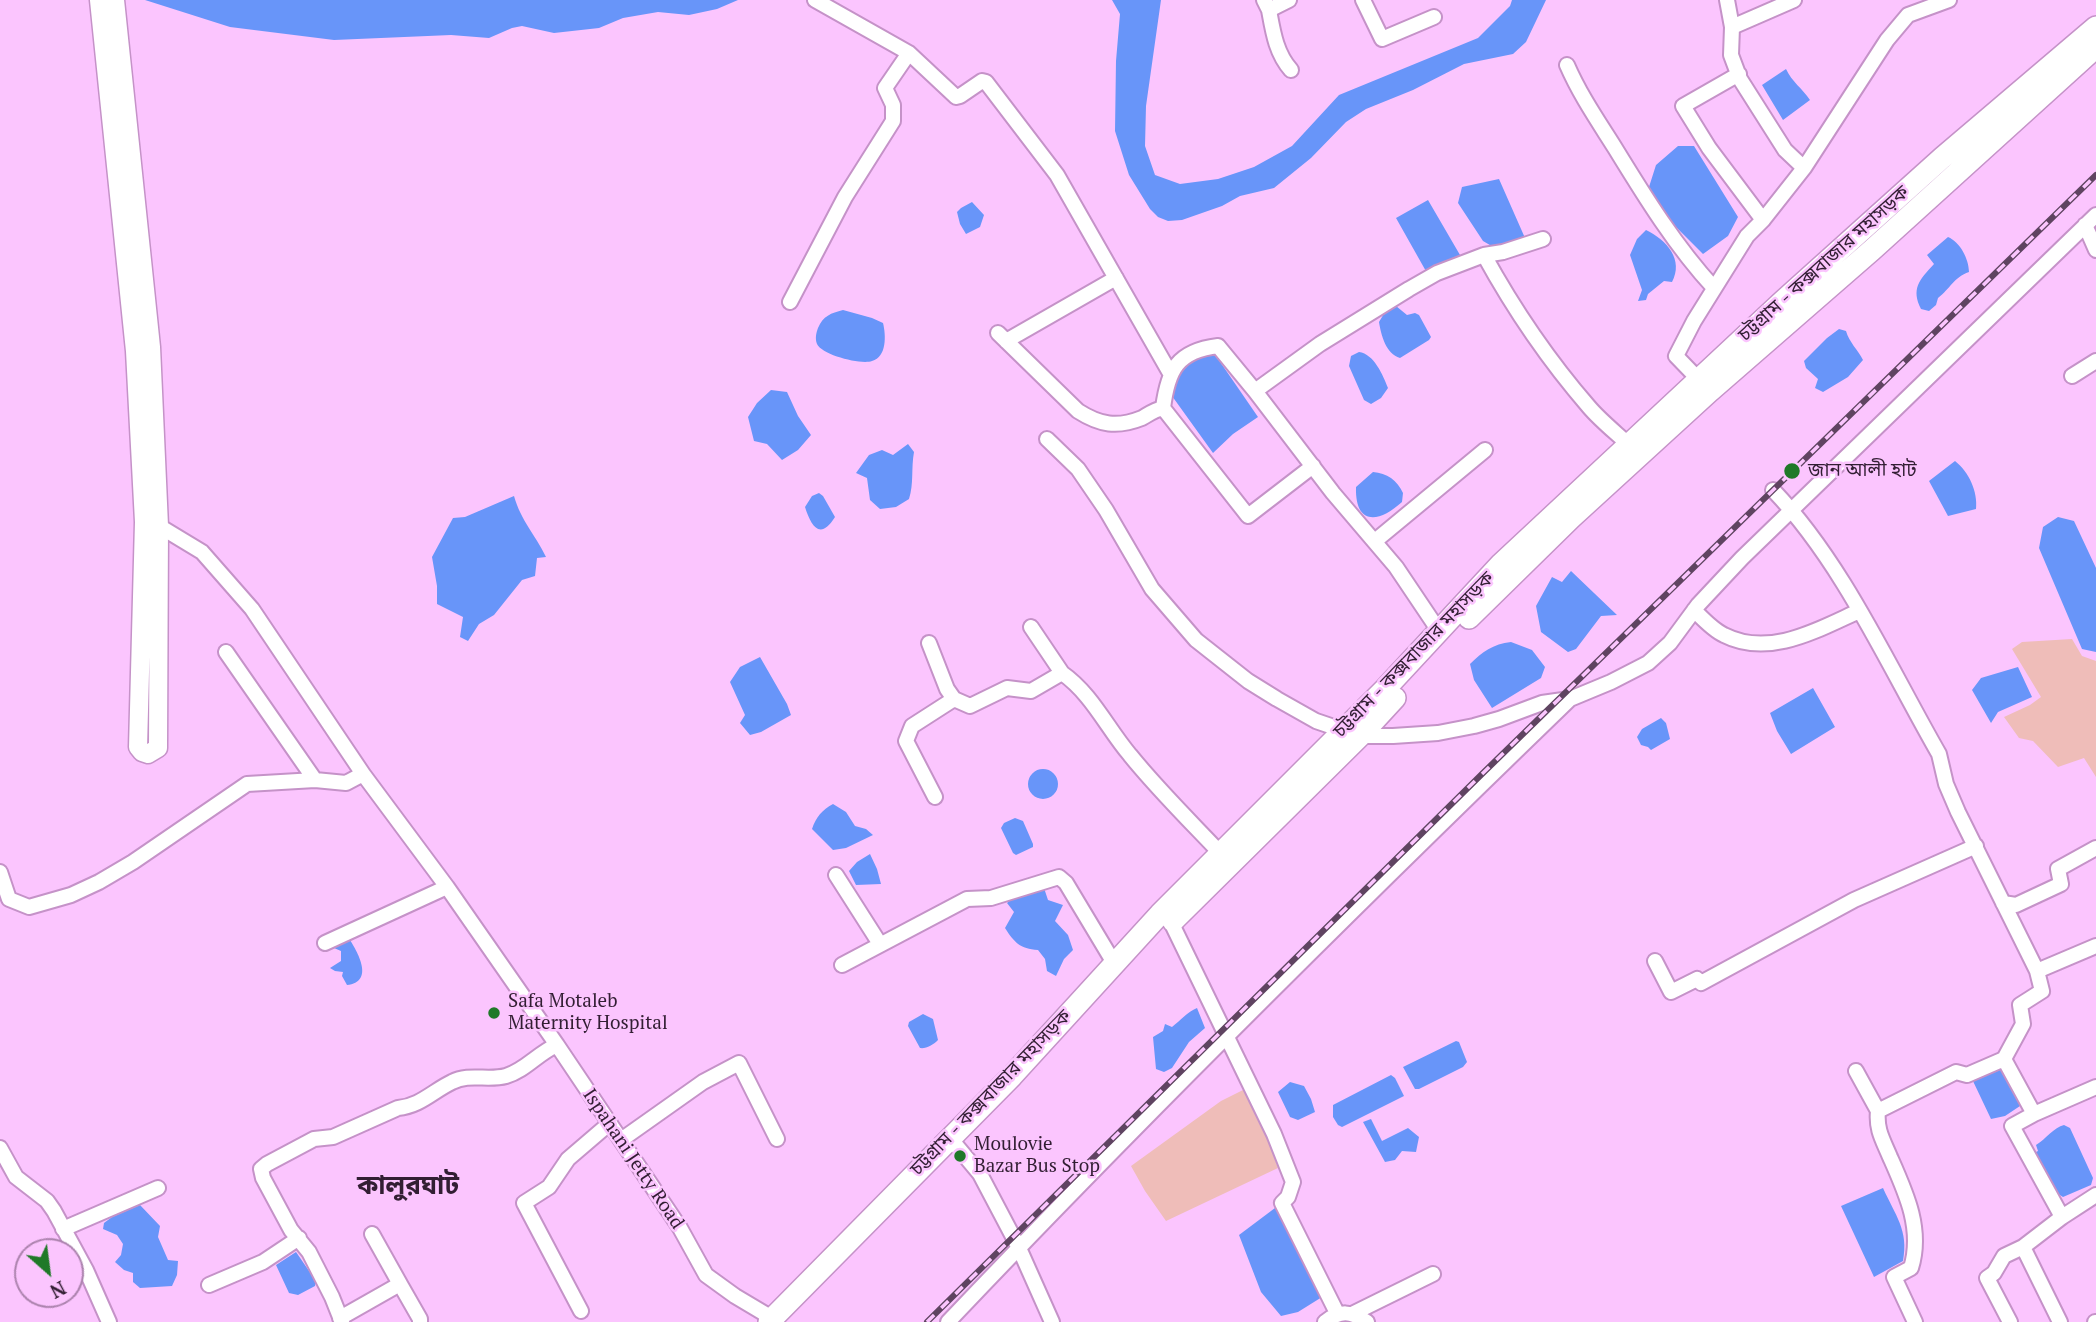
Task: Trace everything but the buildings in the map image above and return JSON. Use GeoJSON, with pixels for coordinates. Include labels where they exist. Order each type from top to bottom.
{"type":"FeatureCollection","features":[{"type":"Feature","properties":{"kind":"highway","name":"চট্টগ্রাম - কক্সবাজার মহাসড়ক"},"geometry":{"type":"LineString","coordinates":[[954,1143],[1114,963],[1225,858],[1704,385],[1942,158],[2096,27]]}},
{"type":"Feature","properties":{"kind":"highway","name":"চট্টগ্রাম - কক্সবাজার মহাসড়ক"},"geometry":{"type":"LineString","coordinates":[[1352,733],[1439,631],[1501,564],[1628,444],[1872,250],[2096,47]]}},
{"type":"Feature","properties":{"kind":"highway","name":"চট্টগ্রাম - কক্সবাজার মহাসড়ক"},"geometry":{"type":"LineString","coordinates":[[777,1321],[1171,922],[1225,858]]}},
{"type":"Feature","properties":{"kind":"main road"},"geometry":{"type":"LineString","coordinates":[[99,0],[110,25],[151,347],[159,526],[158,748],[148,754],[138,747],[144,522],[135,351],[110,25],[115,0]]}},
{"type":"Feature","properties":{"kind":"street"},"geometry":{"type":"LineString","coordinates":[[815,0],[909,53],[956,97],[982,81],[986,82],[1057,175],[1170,373]]}},
{"type":"Feature","properties":{"kind":"street"},"geometry":{"type":"LineString","coordinates":[[1289,0],[1266,5],[1274,40],[1283,61],[1291,71]]}},
{"type":"Feature","properties":{"kind":"street"},"geometry":{"type":"LineString","coordinates":[[1363,0],[1382,39],[1434,17]]}},
{"type":"Feature","properties":{"kind":"street"},"geometry":{"type":"LineString","coordinates":[[1727,0],[1732,27],[1731,55],[1738,74],[1785,150],[1804,168]]}},
{"type":"Feature","properties":{"kind":"street"},"geometry":{"type":"LineString","coordinates":[[1732,27],[1794,0]]}},
{"type":"Feature","properties":{"kind":"street"},"geometry":{"type":"LineString","coordinates":[[1704,385],[1676,356],[1714,288],[1748,236],[1804,168],[1887,40],[1908,15],[1949,0]]}},
{"type":"Feature","properties":{"kind":"street"},"geometry":{"type":"LineString","coordinates":[[790,302],[845,197],[893,121],[893,105],[885,88],[909,53]]}},
{"type":"Feature","properties":{"kind":"street"},"geometry":{"type":"LineString","coordinates":[[1567,65],[1586,105],[1640,189],[1683,251],[1714,288]]}},
{"type":"Feature","properties":{"kind":"street"},"geometry":{"type":"LineString","coordinates":[[1738,74],[1683,106],[1709,148],[1763,220]]}},
{"type":"Feature","properties":{"kind":"street"},"geometry":{"type":"LineString","coordinates":[[1047,439],[1078,469],[1107,510],[1153,589],[1196,640],[1248,681],[1316,721],[1352,733],[1393,736],[1437,733],[1499,719],[1542,703],[1570,699],[1648,663],[1670,643],[1694,610],[1742,558],[2096,215]]}},
{"type":"Feature","properties":{"kind":"street"},"geometry":{"type":"LineString","coordinates":[[2085,225],[2096,250]]}},
{"type":"Feature","properties":{"kind":"street"},"geometry":{"type":"LineString","coordinates":[[1255,391],[1320,344],[1437,274],[1484,255],[1543,239]]}},
{"type":"Feature","properties":{"kind":"street"},"geometry":{"type":"LineString","coordinates":[[1484,255],[1536,336],[1589,408],[1628,444]]}},
{"type":"Feature","properties":{"kind":"street"},"geometry":{"type":"LineString","coordinates":[[1116,278],[1002,337],[1078,411],[1102,424],[1113,426],[1142,418],[1163,408]]}},
{"type":"Feature","properties":{"kind":"street"},"geometry":{"type":"LineString","coordinates":[[1313,466],[1248,516],[1163,408],[1170,373],[1197,348],[1218,346],[1374,541],[1439,631]]}},
{"type":"Feature","properties":{"kind":"street"},"geometry":{"type":"LineString","coordinates":[[2072,376],[2096,361]]}},
{"type":"Feature","properties":{"kind":"street"},"geometry":{"type":"LineString","coordinates":[[1374,541],[1485,450]]}},
{"type":"Feature","properties":{"kind":"street"},"geometry":{"type":"LineString","coordinates":[[1773,490],[1793,510],[1825,552],[1939,754],[1946,784],[2037,971],[2042,991],[2020,1006],[2023,1024],[2004,1059],[1967,1075],[1956,1072],[1878,1111]]}},
{"type":"Feature","properties":{"kind":"street","name":"Ispahani Jetty Road"},"geometry":{"type":"LineString","coordinates":[[159,526],[202,552],[251,609],[363,774],[447,887],[557,1045],[680,1228],[706,1275],[734,1296],[777,1321]]}},
{"type":"Feature","properties":{"kind":"street"},"geometry":{"type":"LineString","coordinates":[[1694,610],[1723,635],[1760,644],[1782,643],[1859,611]]}},
{"type":"Feature","properties":{"kind":"street"},"geometry":{"type":"LineString","coordinates":[[1031,627],[1062,673],[1072,679],[1088,698],[1129,754],[1225,858]]}},
{"type":"Feature","properties":{"kind":"street"},"geometry":{"type":"LineString","coordinates":[[929,643],[937,667],[954,699],[970,706],[1007,688],[1031,691],[1062,673]]}},
{"type":"Feature","properties":{"kind":"street"},"geometry":{"type":"LineString","coordinates":[[226,652],[315,780]]}},
{"type":"Feature","properties":{"kind":"street"},"geometry":{"type":"LineString","coordinates":[[935,797],[906,741],[912,726],[954,699]]}},
{"type":"Feature","properties":{"kind":"street"},"geometry":{"type":"LineString","coordinates":[[948,1322],[1351,911],[1570,699]]}},
{"type":"Feature","properties":{"kind":"street"},"geometry":{"type":"LineString","coordinates":[[0,872],[9,899],[29,907],[71,895],[133,862],[247,783],[315,780],[346,783],[363,774]]}},
{"type":"Feature","properties":{"kind":"street"},"geometry":{"type":"LineString","coordinates":[[1655,961],[1671,992],[1697,979],[1701,983],[1854,900],[1976,846]]}},
{"type":"Feature","properties":{"kind":"street"},"geometry":{"type":"LineString","coordinates":[[2003,903],[2016,905],[2061,884],[2058,870],[2096,848]]}},
{"type":"Feature","properties":{"kind":"street"},"geometry":{"type":"LineString","coordinates":[[836,875],[880,944]]}},
{"type":"Feature","properties":{"kind":"street"},"geometry":{"type":"LineString","coordinates":[[842,965],[967,899],[991,898],[1059,877],[1066,883],[1114,963]]}},
{"type":"Feature","properties":{"kind":"street"},"geometry":{"type":"LineString","coordinates":[[326,943],[447,887]]}},
{"type":"Feature","properties":{"kind":"street"},"geometry":{"type":"LineString","coordinates":[[1171,922],[1274,1134],[1293,1182],[1288,1197],[1282,1203],[1331,1317],[1354,1313],[1433,1274]]}},
{"type":"Feature","properties":{"kind":"street"},"geometry":{"type":"LineString","coordinates":[[2037,971],[2096,946]]}},
{"type":"Feature","properties":{"kind":"street"},"geometry":{"type":"LineString","coordinates":[[400,1284],[341,1320],[332,1297],[299,1238],[291,1230],[263,1178],[261,1169],[314,1139],[333,1138],[398,1108],[409,1107],[451,1082],[465,1077],[509,1075],[531,1063],[544,1050],[557,1045]]}},
{"type":"Feature","properties":{"kind":"street"},"geometry":{"type":"LineString","coordinates":[[2004,1059],[2034,1114]]}},
{"type":"Feature","properties":{"kind":"street"},"geometry":{"type":"LineString","coordinates":[[621,1140],[703,1082],[739,1063],[777,1139]]}},
{"type":"Feature","properties":{"kind":"street"},"geometry":{"type":"LineString","coordinates":[[1856,1071],[1878,1111],[1877,1126],[1910,1203],[1915,1255],[1911,1268],[1894,1277],[1914,1322]]}},
{"type":"Feature","properties":{"kind":"street"},"geometry":{"type":"LineString","coordinates":[[2062,1217],[2012,1126],[2096,1087]]}},
{"type":"Feature","properties":{"kind":"street"},"geometry":{"type":"LineString","coordinates":[[581,1311],[524,1203],[550,1187],[568,1159],[610,1123]]}},
{"type":"Feature","properties":{"kind":"street"},"geometry":{"type":"LineString","coordinates":[[954,1143],[980,1174],[1019,1248],[1052,1322]]}},
{"type":"Feature","properties":{"kind":"street"},"geometry":{"type":"LineString","coordinates":[[0,1148],[16,1177],[47,1201],[86,1270],[109,1322]]}},
{"type":"Feature","properties":{"kind":"street"},"geometry":{"type":"LineString","coordinates":[[63,1229],[158,1188]]}},
{"type":"Feature","properties":{"kind":"street"},"geometry":{"type":"LineString","coordinates":[[2010,1322],[1987,1278],[1994,1273],[2004,1256],[2023,1247],[2096,1195]]}},
{"type":"Feature","properties":{"kind":"street"},"geometry":{"type":"LineString","coordinates":[[372,1234],[420,1319],[419,1322]]}},
{"type":"Feature","properties":{"kind":"street"},"geometry":{"type":"LineString","coordinates":[[209,1285],[263,1262],[299,1238]]}},
{"type":"Feature","properties":{"kind":"street"},"geometry":{"type":"LineString","coordinates":[[2023,1247],[2060,1322]]}},
{"type":"Feature","properties":{"kind":"street"},"geometry":{"type":"LineString","coordinates":[[1354,1313],[1367,1322]]}},
{"type":"Feature","properties":{"kind":"shaded area"},"geometry":{"type":"Polygon","coordinates":[[[2072,639],[2082,656],[2096,661],[2096,777],[2084,758],[2058,767],[2033,741],[2019,738],[2004,717],[2041,697],[2012,649],[2022,642],[2072,639]]]}},
{"type":"Feature","properties":{"kind":"shaded area"},"geometry":{"type":"Polygon","coordinates":[[[1243,1090],[1259,1117],[1278,1168],[1166,1221],[1131,1166],[1221,1101],[1243,1090]]]}},
{"type":"Feature","properties":{"kind":"water"},"geometry":{"type":"Polygon","coordinates":[[[145,0],[738,0],[717,9],[689,15],[658,12],[623,18],[599,28],[554,33],[522,26],[489,38],[451,35],[334,40],[230,27],[145,0]]]}},
{"type":"Feature","properties":{"kind":"water"},"geometry":{"type":"Polygon","coordinates":[[[1112,0],[1161,0],[1146,106],[1145,146],[1155,175],[1180,184],[1218,179],[1254,167],[1292,146],[1339,95],[1478,38],[1510,6],[1512,0],[1546,0],[1526,42],[1513,54],[1464,64],[1413,90],[1366,109],[1346,122],[1311,158],[1274,188],[1240,196],[1222,206],[1182,220],[1168,221],[1158,217],[1150,209],[1129,175],[1115,131],[1120,14],[1112,0]]]}},
{"type":"Feature","properties":{"kind":"water"},"geometry":{"type":"Polygon","coordinates":[[[1786,69],[1810,100],[1783,120],[1762,85],[1786,69]]]}},
{"type":"Feature","properties":{"kind":"water"},"geometry":{"type":"Polygon","coordinates":[[[1678,146],[1694,146],[1738,217],[1728,236],[1703,254],[1663,214],[1649,187],[1656,165],[1678,146]]]}},
{"type":"Feature","properties":{"kind":"water"},"geometry":{"type":"Polygon","coordinates":[[[1499,179],[1525,238],[1495,248],[1483,241],[1458,203],[1462,187],[1499,179]]]}},
{"type":"Feature","properties":{"kind":"water"},"geometry":{"type":"Polygon","coordinates":[[[1428,200],[1460,255],[1427,273],[1396,218],[1428,200]]]}},
{"type":"Feature","properties":{"kind":"water"},"geometry":{"type":"Polygon","coordinates":[[[972,202],[984,215],[980,227],[966,234],[957,212],[972,202]]]}},
{"type":"Feature","properties":{"kind":"water"},"geometry":{"type":"Polygon","coordinates":[[[1646,230],[1667,245],[1676,266],[1672,282],[1664,281],[1648,294],[1646,300],[1638,301],[1642,290],[1630,255],[1637,239],[1646,230]]]}},
{"type":"Feature","properties":{"kind":"water"},"geometry":{"type":"Polygon","coordinates":[[[1948,237],[1963,251],[1969,272],[1956,280],[1929,311],[1921,309],[1917,296],[1918,285],[1934,264],[1927,255],[1948,237]]]}},
{"type":"Feature","properties":{"kind":"water"},"geometry":{"type":"Polygon","coordinates":[[[1396,306],[1407,315],[1419,315],[1431,337],[1400,358],[1388,348],[1379,322],[1388,307],[1396,306]]]}},
{"type":"Feature","properties":{"kind":"water"},"geometry":{"type":"Polygon","coordinates":[[[843,310],[883,323],[884,345],[877,359],[859,362],[842,358],[826,352],[817,344],[817,332],[822,321],[843,310]]]}},
{"type":"Feature","properties":{"kind":"water"},"geometry":{"type":"Polygon","coordinates":[[[1839,329],[1846,331],[1863,360],[1848,377],[1823,392],[1815,388],[1818,379],[1806,368],[1804,361],[1839,329]]]}},
{"type":"Feature","properties":{"kind":"water"},"geometry":{"type":"Polygon","coordinates":[[[1359,352],[1373,361],[1381,371],[1388,388],[1381,398],[1371,404],[1364,400],[1349,366],[1351,356],[1359,352]]]}},
{"type":"Feature","properties":{"kind":"water"},"geometry":{"type":"Polygon","coordinates":[[[1214,353],[1258,417],[1233,434],[1213,453],[1172,396],[1170,381],[1186,364],[1214,353]]]}},
{"type":"Feature","properties":{"kind":"water"},"geometry":{"type":"Polygon","coordinates":[[[771,390],[787,392],[811,435],[798,450],[782,460],[767,444],[754,441],[748,417],[757,403],[771,390]]]}},
{"type":"Feature","properties":{"kind":"water"},"geometry":{"type":"Polygon","coordinates":[[[908,444],[914,452],[909,499],[896,507],[880,509],[870,500],[867,478],[856,473],[869,455],[882,450],[893,455],[908,444]]]}},
{"type":"Feature","properties":{"kind":"water"},"geometry":{"type":"Polygon","coordinates":[[[1955,461],[1971,483],[1976,496],[1976,509],[1948,516],[1929,481],[1955,461]]]}},
{"type":"Feature","properties":{"kind":"water"},"geometry":{"type":"Polygon","coordinates":[[[1373,472],[1391,478],[1403,493],[1402,502],[1377,517],[1364,514],[1357,500],[1356,487],[1373,472]]]}},
{"type":"Feature","properties":{"kind":"water"},"geometry":{"type":"Polygon","coordinates":[[[819,493],[835,517],[825,528],[820,529],[813,525],[805,507],[812,496],[819,493]]]}},
{"type":"Feature","properties":{"kind":"water"},"geometry":{"type":"Polygon","coordinates":[[[514,496],[520,513],[546,557],[537,558],[535,576],[522,580],[494,615],[479,624],[468,641],[460,637],[463,617],[437,604],[432,557],[453,518],[465,517],[514,496]]]}},
{"type":"Feature","properties":{"kind":"water"},"geometry":{"type":"Polygon","coordinates":[[[2058,517],[2074,521],[2096,568],[2096,652],[2082,649],[2039,548],[2043,527],[2058,517]]]}},
{"type":"Feature","properties":{"kind":"water"},"geometry":{"type":"Polygon","coordinates":[[[1571,571],[1617,615],[1601,616],[1576,649],[1568,652],[1541,632],[1536,606],[1552,577],[1562,582],[1571,571]]]}},
{"type":"Feature","properties":{"kind":"water"},"geometry":{"type":"Polygon","coordinates":[[[1511,642],[1532,650],[1545,667],[1541,678],[1492,708],[1474,680],[1470,664],[1488,649],[1511,642]]]}},
{"type":"Feature","properties":{"kind":"water"},"geometry":{"type":"Polygon","coordinates":[[[760,657],[791,715],[761,732],[750,735],[740,723],[745,715],[730,682],[740,667],[760,657]]]}},
{"type":"Feature","properties":{"kind":"water"},"geometry":{"type":"Polygon","coordinates":[[[2018,667],[2032,697],[1998,712],[1991,723],[1972,690],[1981,678],[2018,667]]]}},
{"type":"Feature","properties":{"kind":"water"},"geometry":{"type":"Polygon","coordinates":[[[1813,688],[1835,727],[1791,754],[1770,713],[1813,688]]]}},
{"type":"Feature","properties":{"kind":"water"},"geometry":{"type":"Polygon","coordinates":[[[1661,718],[1666,723],[1670,739],[1651,750],[1641,745],[1637,737],[1642,729],[1661,718]]]}},
{"type":"Feature","properties":{"kind":"water"},"geometry":{"type":"Polygon","coordinates":[[[1043,769],[1049,770],[1057,778],[1057,790],[1049,798],[1043,799],[1037,798],[1029,790],[1028,784],[1029,778],[1037,770],[1043,769]]]}},
{"type":"Feature","properties":{"kind":"water"},"geometry":{"type":"Polygon","coordinates":[[[833,804],[846,812],[855,826],[866,829],[873,835],[846,848],[833,850],[812,829],[820,814],[833,804]]]}},
{"type":"Feature","properties":{"kind":"water"},"geometry":{"type":"Polygon","coordinates":[[[1015,818],[1023,821],[1033,844],[1033,847],[1016,855],[1001,828],[1004,823],[1015,818]]]}},
{"type":"Feature","properties":{"kind":"water"},"geometry":{"type":"Polygon","coordinates":[[[870,854],[881,884],[856,885],[849,871],[870,854]]]}},
{"type":"Feature","properties":{"kind":"water"},"geometry":{"type":"Polygon","coordinates":[[[1043,885],[1048,900],[1063,905],[1055,921],[1068,935],[1073,950],[1064,959],[1056,976],[1047,971],[1045,959],[1038,950],[1018,944],[1005,928],[1014,912],[1007,903],[1016,894],[1043,885]]]}},
{"type":"Feature","properties":{"kind":"water"},"geometry":{"type":"Polygon","coordinates":[[[348,937],[356,950],[362,972],[355,983],[347,985],[342,976],[343,972],[330,968],[341,961],[341,951],[327,945],[348,937]]]}},
{"type":"Feature","properties":{"kind":"water"},"geometry":{"type":"Polygon","coordinates":[[[1197,1008],[1205,1028],[1189,1042],[1172,1068],[1164,1072],[1156,1069],[1153,1037],[1163,1031],[1165,1024],[1172,1027],[1197,1008]]]}},
{"type":"Feature","properties":{"kind":"water"},"geometry":{"type":"Polygon","coordinates":[[[923,1014],[933,1019],[938,1040],[920,1048],[908,1026],[909,1022],[923,1014]]]}},
{"type":"Feature","properties":{"kind":"water"},"geometry":{"type":"Polygon","coordinates":[[[1456,1041],[1459,1042],[1467,1062],[1463,1067],[1415,1089],[1403,1067],[1456,1041]]]}},
{"type":"Feature","properties":{"kind":"water"},"geometry":{"type":"Polygon","coordinates":[[[2000,1064],[2020,1100],[2020,1106],[2005,1116],[1991,1119],[1972,1079],[2000,1064]]]}},
{"type":"Feature","properties":{"kind":"water"},"geometry":{"type":"Polygon","coordinates":[[[1391,1075],[1404,1096],[1342,1127],[1338,1125],[1333,1117],[1333,1105],[1391,1075]]]}},
{"type":"Feature","properties":{"kind":"water"},"geometry":{"type":"Polygon","coordinates":[[[1290,1082],[1304,1086],[1315,1112],[1298,1120],[1290,1117],[1278,1092],[1290,1082]]]}},
{"type":"Feature","properties":{"kind":"water"},"geometry":{"type":"Polygon","coordinates":[[[1371,1119],[1382,1141],[1408,1128],[1419,1137],[1416,1152],[1402,1151],[1395,1160],[1385,1162],[1363,1122],[1371,1119]]]}},
{"type":"Feature","properties":{"kind":"water"},"geometry":{"type":"Polygon","coordinates":[[[2064,1125],[2070,1128],[2093,1178],[2091,1185],[2063,1197],[2055,1192],[2030,1155],[2038,1151],[2036,1145],[2064,1125]]]}},
{"type":"Feature","properties":{"kind":"water"},"geometry":{"type":"Polygon","coordinates":[[[1883,1188],[1900,1223],[1904,1240],[1903,1261],[1874,1277],[1841,1206],[1883,1188]]]}},
{"type":"Feature","properties":{"kind":"water"},"geometry":{"type":"Polygon","coordinates":[[[140,1205],[160,1226],[158,1237],[168,1260],[178,1261],[177,1275],[172,1286],[140,1288],[133,1282],[133,1273],[124,1270],[115,1262],[121,1255],[123,1244],[117,1235],[103,1229],[104,1223],[140,1205]]]}},
{"type":"Feature","properties":{"kind":"water"},"geometry":{"type":"Polygon","coordinates":[[[1279,1205],[1322,1297],[1298,1312],[1281,1316],[1261,1292],[1239,1235],[1279,1205]]]}},
{"type":"Feature","properties":{"kind":"water"},"geometry":{"type":"Polygon","coordinates":[[[296,1252],[316,1281],[315,1286],[298,1295],[289,1293],[276,1265],[296,1252]]]}},
{"type":"Feature","properties":{"kind":"railway"},"geometry":{"type":"LineString","coordinates":[[927,1322],[1483,773],[2096,175]]}},
{"type":"Feature","properties":{"kind":"place","name":"জান আলী হাট"},"geometry":{"type":"Point","coordinates":[1792,471]}},
{"type":"Feature","properties":{"kind":"place","name":"Safa Motaleb Maternity Hospital"},"geometry":{"type":"Point","coordinates":[494,1013]}},
{"type":"Feature","properties":{"kind":"place","name":"Moulovie Bazar Bus Stop"},"geometry":{"type":"Point","coordinates":[960,1156]}},
{"type":"Feature","properties":{"kind":"district","name":"কালুরঘাট"},"geometry":{"type":"Point","coordinates":[408,1187]}}]}
